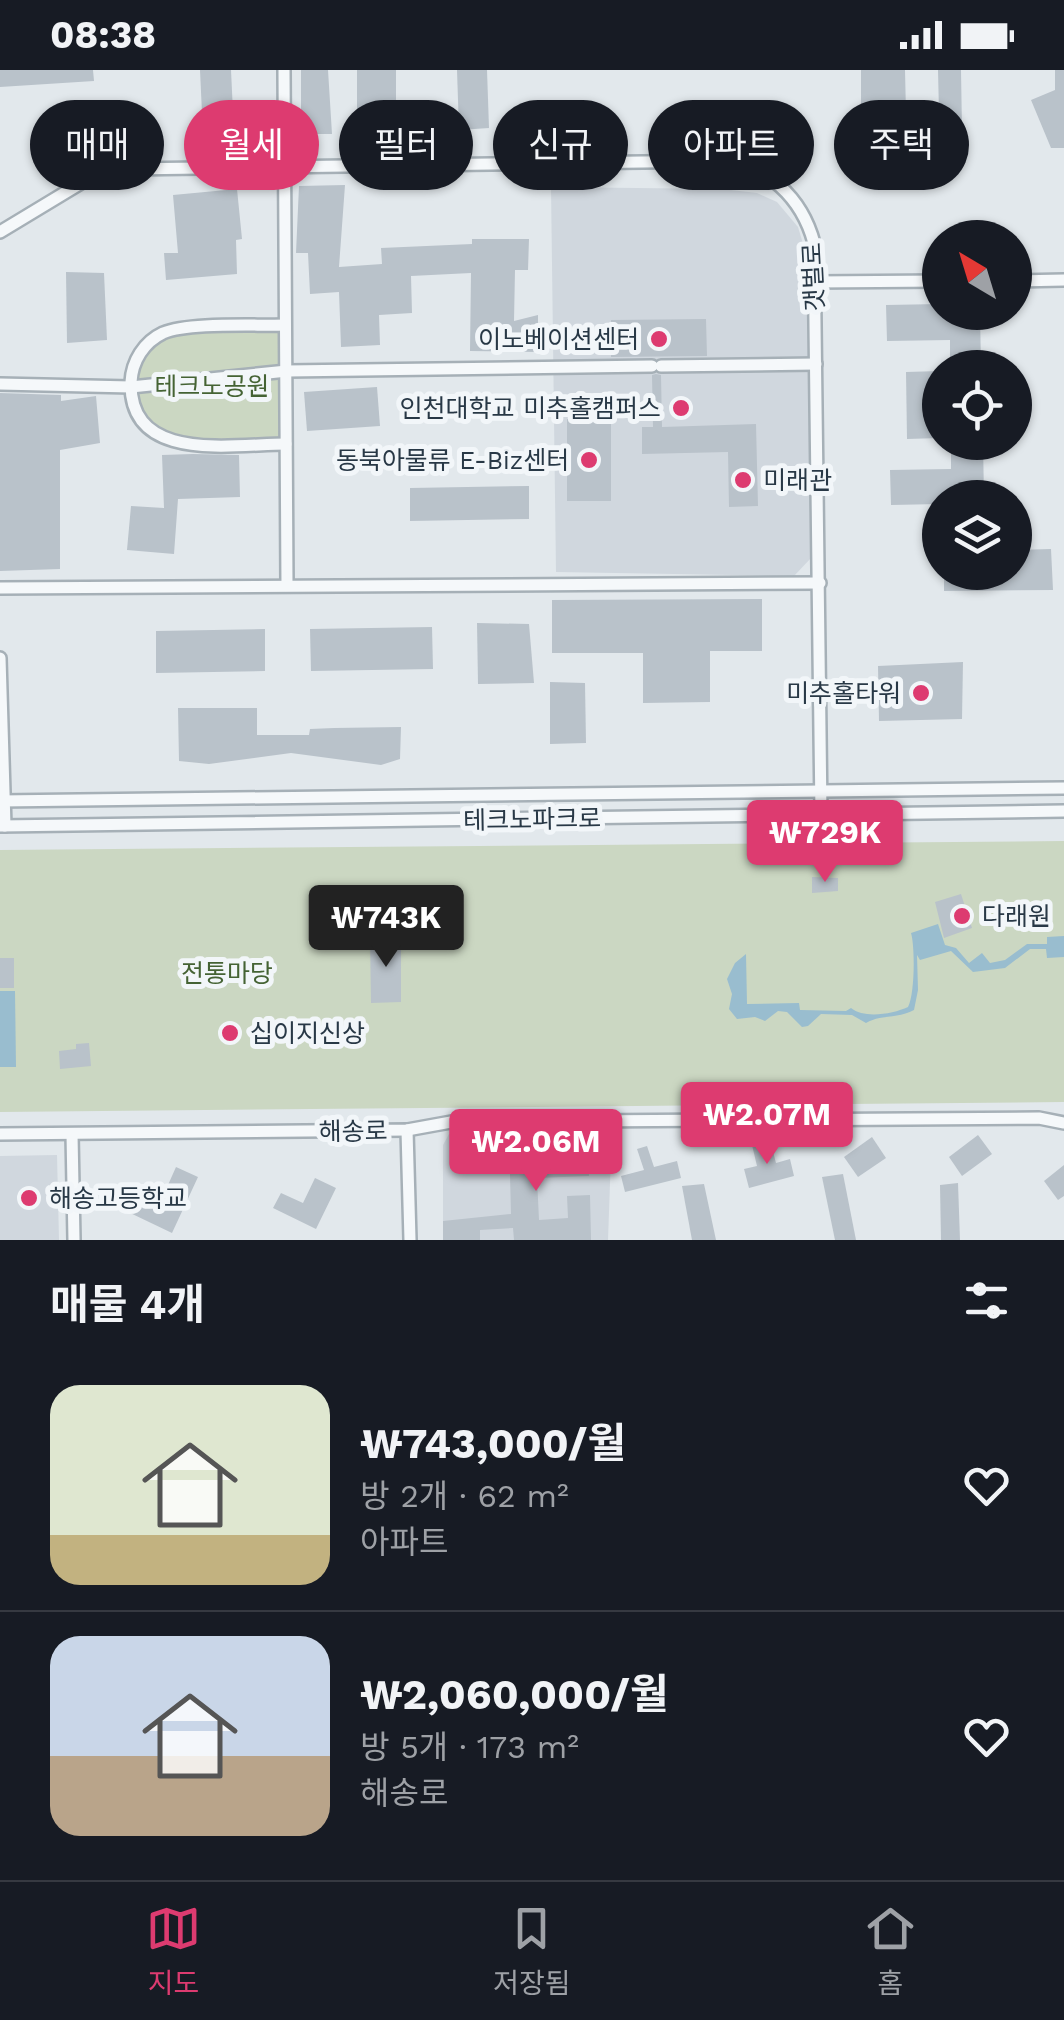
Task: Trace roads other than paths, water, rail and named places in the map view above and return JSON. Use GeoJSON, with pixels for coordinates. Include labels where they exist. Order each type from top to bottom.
{"type":"FeatureCollection","features":[{"type":"Feature","properties":{"kind":"street"},"geometry":{"type":"LineString","coordinates":[[284,70],[284,100]]}},
{"type":"Feature","properties":{"kind":"street","name":"갯벌로"},"geometry":{"type":"LineString","coordinates":[[319,167],[739,162],[784,189],[808,219],[814,243],[815,282],[821,814]]}},
{"type":"Feature","properties":{"kind":"street","name":"갯벌로"},"geometry":{"type":"LineString","coordinates":[[0,232],[90,178],[108,172],[184,170]]}},
{"type":"Feature","properties":{"kind":"street"},"geometry":{"type":"LineString","coordinates":[[285,190],[287,585]]}},
{"type":"Feature","properties":{"kind":"street"},"geometry":{"type":"LineString","coordinates":[[1032,281],[1064,280]]}},
{"type":"Feature","properties":{"kind":"street"},"geometry":{"type":"LineString","coordinates":[[815,282],[922,282]]}},
{"type":"Feature","properties":{"kind":"street"},"geometry":{"type":"LineString","coordinates":[[286,326],[164,332],[148,343],[136,359],[131,387],[139,415],[162,438],[182,444],[286,444]]}},
{"type":"Feature","properties":{"kind":"street"},"geometry":{"type":"LineString","coordinates":[[0,384],[131,387],[288,371],[816,364]]}},
{"type":"Feature","properties":{"kind":"street"},"geometry":{"type":"LineString","coordinates":[[0,588],[820,583]]}},
{"type":"Feature","properties":{"kind":"street"},"geometry":{"type":"LineString","coordinates":[[0,658],[3,826]]}},
{"type":"Feature","properties":{"kind":"street","name":"테크노파크로"},"geometry":{"type":"LineString","coordinates":[[3,801],[1064,788]]}},
{"type":"Feature","properties":{"kind":"street","name":"테크노파크로"},"geometry":{"type":"LineString","coordinates":[[3,826],[1064,811]]}},
{"type":"Feature","properties":{"kind":"street","name":"해송로"},"geometry":{"type":"LineString","coordinates":[[0,1134],[407,1130],[469,1122],[1039,1118],[1064,1123]]}},
{"type":"Feature","properties":{"kind":"street"},"geometry":{"type":"LineString","coordinates":[[407,1130],[410,1240]]}},
{"type":"Feature","properties":{"kind":"street"},"geometry":{"type":"LineString","coordinates":[[72,1134],[74,1240]]}},
{"type":"Feature","properties":{"kind":"water"},"geometry":{"type":"Polygon","coordinates":[[[938,924],[945,945],[956,948],[969,963],[982,953],[990,963],[1005,960],[1027,944],[1047,944],[1047,937],[1064,936],[1064,957],[1047,958],[1046,949],[1030,949],[1005,968],[973,972],[951,951],[920,960],[917,955],[914,1010],[866,1023],[852,1015],[821,1014],[802,1027],[787,1012],[778,1011],[765,1021],[755,1017],[737,1019],[729,1009],[732,994],[727,979],[735,963],[746,954],[747,1004],[799,1003],[800,1010],[851,1008],[871,1014],[908,1007],[914,970],[911,933],[938,924]]]}},
{"type":"Feature","properties":{"kind":"water"},"geometry":{"type":"Polygon","coordinates":[[[0,991],[15,991],[16,1067],[0,1067],[0,991]]]}},
{"type":"Feature","properties":{"kind":"place","name":"이노베이션센터"},"geometry":{"type":"Point","coordinates":[659,339]}},
{"type":"Feature","properties":{"kind":"place","name":"인천대학교 미추홀캠퍼스"},"geometry":{"type":"Point","coordinates":[681,408]}},
{"type":"Feature","properties":{"kind":"place","name":"동북아물류 E-Biz센터"},"geometry":{"type":"Point","coordinates":[589,460]}},
{"type":"Feature","properties":{"kind":"place","name":"미래관"},"geometry":{"type":"Point","coordinates":[743,480]}},
{"type":"Feature","properties":{"kind":"place","name":"미추홀타워"},"geometry":{"type":"Point","coordinates":[921,693]}},
{"type":"Feature","properties":{"kind":"place","name":"다래원"},"geometry":{"type":"Point","coordinates":[962,916]}},
{"type":"Feature","properties":{"kind":"place","name":"십이지신상"},"geometry":{"type":"Point","coordinates":[230,1033]}},
{"type":"Feature","properties":{"kind":"place","name":"해송고등학교"},"geometry":{"type":"Point","coordinates":[29,1198]}},
{"type":"Feature","properties":{"kind":"park label","name":"테크노공원"},"geometry":{"type":"Point","coordinates":[212,386]}},
{"type":"Feature","properties":{"kind":"park label","name":"전통마당"},"geometry":{"type":"Point","coordinates":[227,973]}}]}
